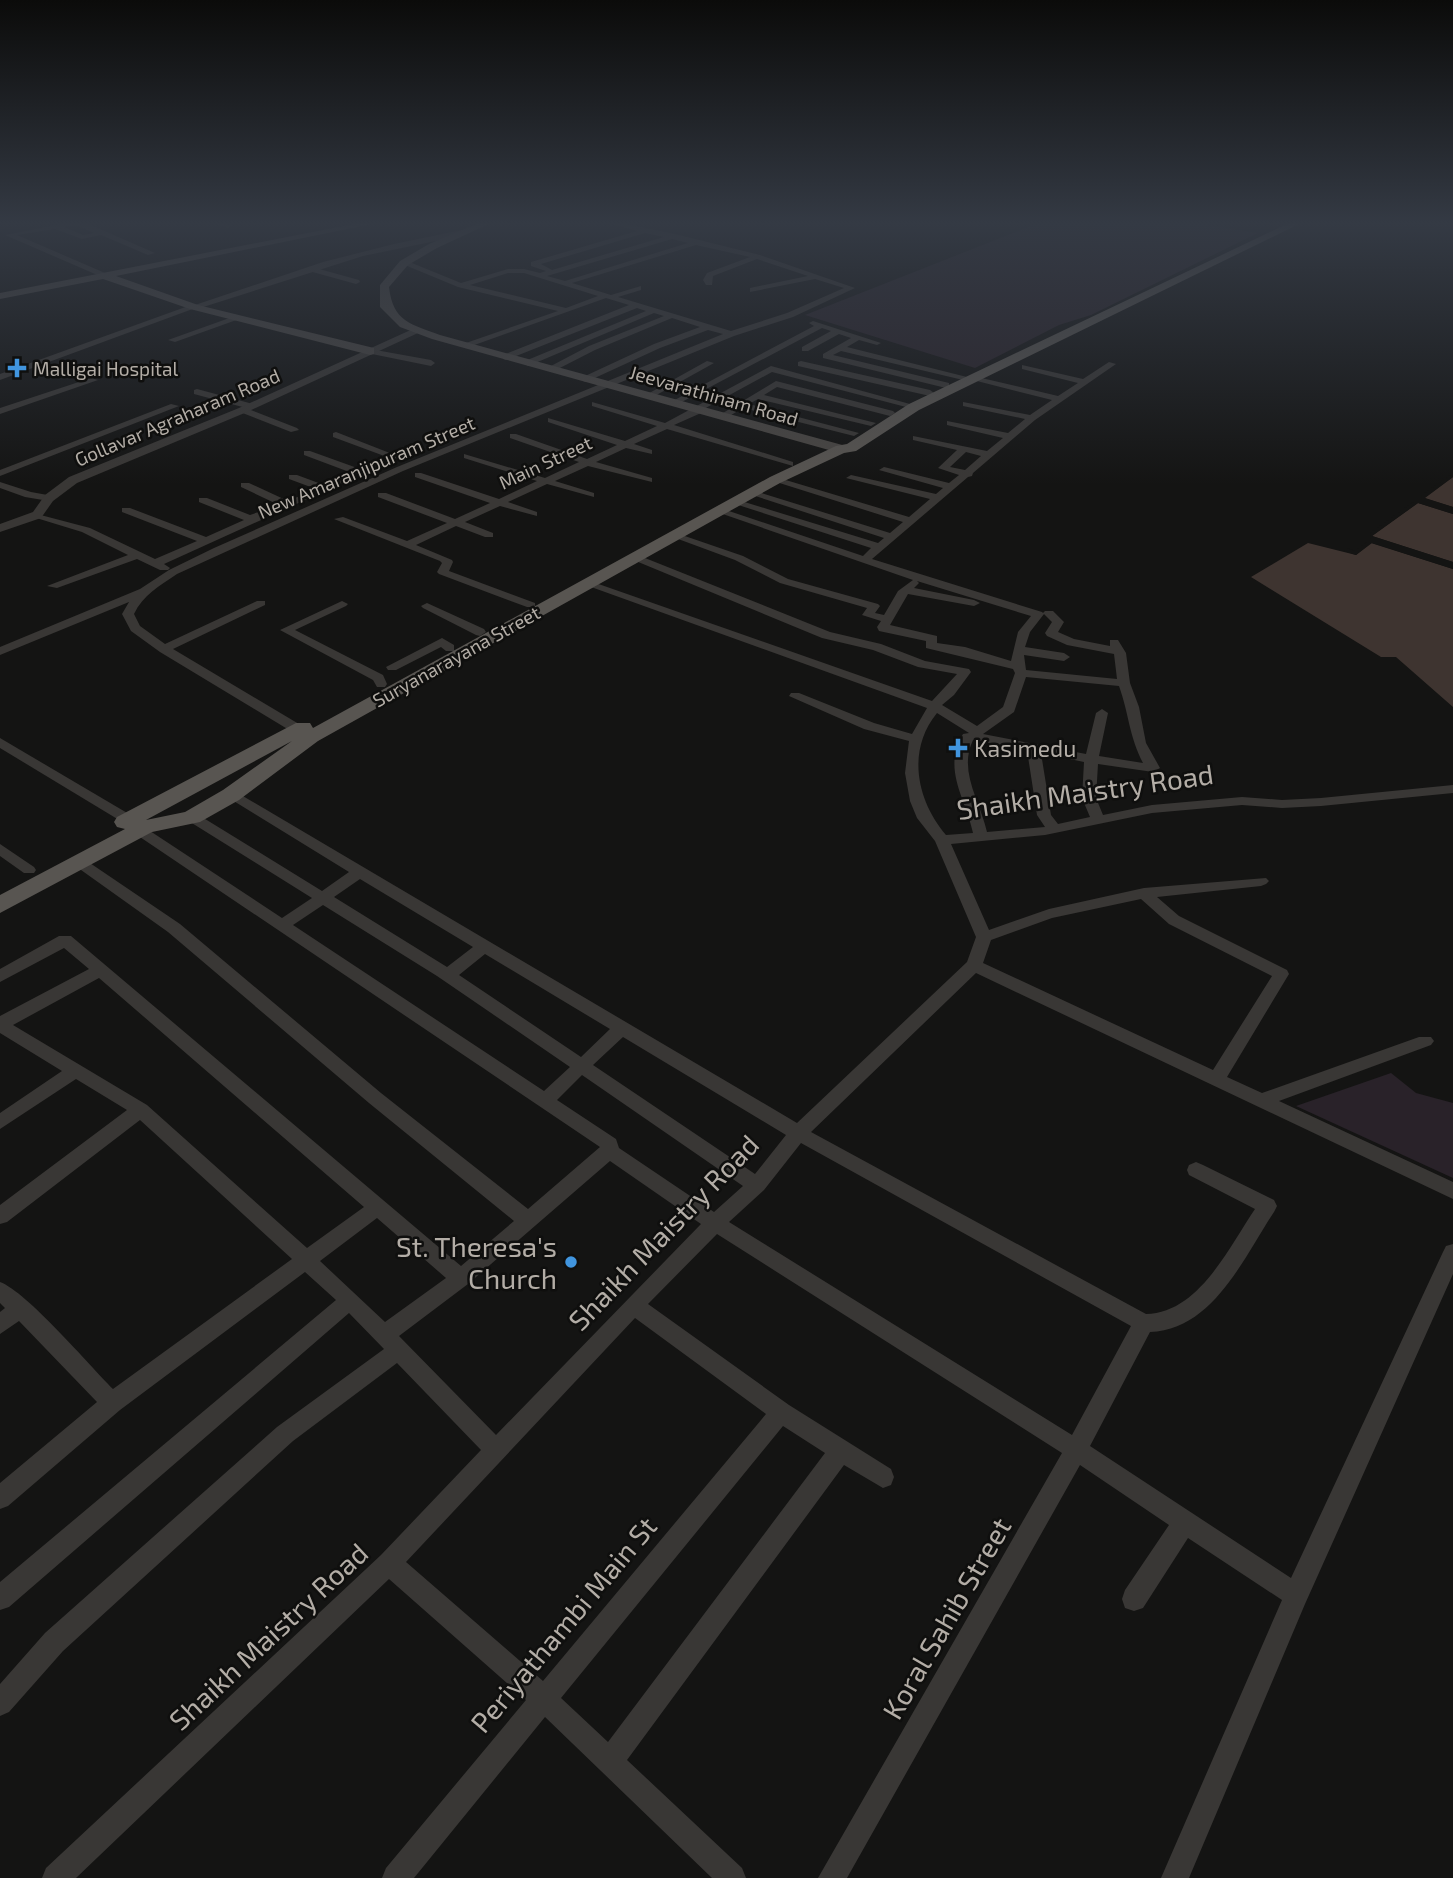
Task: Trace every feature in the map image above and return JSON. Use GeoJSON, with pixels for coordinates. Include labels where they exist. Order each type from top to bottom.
{"type":"FeatureCollection","features":[{"type":"Feature","properties":{"kind":"main road"},"geometry":{"type":"LineString","coordinates":[[205,310],[370,351]]}},
{"type":"Feature","properties":{"kind":"main road"},"geometry":{"type":"LineString","coordinates":[[389,310],[404,325],[415,331]]}},
{"type":"Feature","properties":{"kind":"main road"},"geometry":{"type":"LineString","coordinates":[[910,406],[1107,310]]}},
{"type":"Feature","properties":{"kind":"main road"},"geometry":{"type":"LineString","coordinates":[[910,406],[946,385],[969,377],[1112,310]]}},
{"type":"Feature","properties":{"kind":"main road","name":"Jeevarathinam Road"},"geometry":{"type":"LineString","coordinates":[[415,331],[841,449]]}},
{"type":"Feature","properties":{"kind":"main road","name":"Suryanarayana Street"},"geometry":{"type":"LineString","coordinates":[[0,905],[79,862],[134,825],[192,817],[231,795],[305,733],[387,676],[450,648],[531,606],[823,446],[910,406]]}},
{"type":"Feature","properties":{"kind":"main road","name":"Suryanarayana Street"},"geometry":{"type":"LineString","coordinates":[[0,887],[29,870],[134,825],[775,480],[869,438],[910,406]]}},
{"type":"Feature","properties":{"kind":"street"},"geometry":{"type":"LineString","coordinates":[[0,377],[187,310]]}},
{"type":"Feature","properties":{"kind":"street"},"geometry":{"type":"LineString","coordinates":[[466,346],[565,310]]}},
{"type":"Feature","properties":{"kind":"street"},"geometry":{"type":"LineString","coordinates":[[483,350],[583,310]]}},
{"type":"Feature","properties":{"kind":"street"},"geometry":{"type":"LineString","coordinates":[[506,357],[625,310]]}},
{"type":"Feature","properties":{"kind":"street"},"geometry":{"type":"LineString","coordinates":[[528,363],[655,310],[731,334]]}},
{"type":"Feature","properties":{"kind":"street","name":"New Amaranjipuram Street"},"geometry":{"type":"LineString","coordinates":[[0,650],[144,590],[173,572],[400,469],[731,334],[802,310]]}},
{"type":"Feature","properties":{"kind":"street"},"geometry":{"type":"LineString","coordinates":[[552,369],[592,348],[673,315]]}},
{"type":"Feature","properties":{"kind":"street"},"geometry":{"type":"LineString","coordinates":[[790,315],[877,343]]}},
{"type":"Feature","properties":{"kind":"street"},"geometry":{"type":"LineString","coordinates":[[172,341],[238,318]]}},
{"type":"Feature","properties":{"kind":"street"},"geometry":{"type":"LineString","coordinates":[[580,377],[696,322]]}},
{"type":"Feature","properties":{"kind":"street"},"geometry":{"type":"LineString","coordinates":[[580,377],[710,326]]}},
{"type":"Feature","properties":{"kind":"street"},"geometry":{"type":"LineString","coordinates":[[673,403],[820,326]]}},
{"type":"Feature","properties":{"kind":"street","name":"Gollavar Agraharam Road"},"geometry":{"type":"LineString","coordinates":[[37,515],[49,498],[73,480],[246,408],[415,331]]}},
{"type":"Feature","properties":{"kind":"street"},"geometry":{"type":"LineString","coordinates":[[805,349],[838,331]]}},
{"type":"Feature","properties":{"kind":"street"},"geometry":{"type":"LineString","coordinates":[[858,337],[825,356],[946,385]]}},
{"type":"Feature","properties":{"kind":"street"},"geometry":{"type":"LineString","coordinates":[[840,348],[1058,398]]}},
{"type":"Feature","properties":{"kind":"street"},"geometry":{"type":"LineString","coordinates":[[370,351],[431,363]]}},
{"type":"Feature","properties":{"kind":"street"},"geometry":{"type":"LineString","coordinates":[[648,396],[710,363]]}},
{"type":"Feature","properties":{"kind":"street"},"geometry":{"type":"LineString","coordinates":[[801,363],[930,393]]}},
{"type":"Feature","properties":{"kind":"street"},"geometry":{"type":"LineString","coordinates":[[864,560],[969,474],[1032,418],[1071,389],[1112,364]]}},
{"type":"Feature","properties":{"kind":"street"},"geometry":{"type":"LineString","coordinates":[[1025,367],[1083,382]]}},
{"type":"Feature","properties":{"kind":"street","name":"Main Street"},"geometry":{"type":"LineString","coordinates":[[407,545],[669,425],[771,369],[910,406]]}},
{"type":"Feature","properties":{"kind":"street"},"geometry":{"type":"LineString","coordinates":[[1014,373],[1071,389]]}},
{"type":"Feature","properties":{"kind":"street"},"geometry":{"type":"LineString","coordinates":[[0,411],[94,380]]}},
{"type":"Feature","properties":{"kind":"street"},"geometry":{"type":"LineString","coordinates":[[723,416],[776,384],[890,413]]}},
{"type":"Feature","properties":{"kind":"street"},"geometry":{"type":"LineString","coordinates":[[197,392],[246,408],[294,429]]}},
{"type":"Feature","properties":{"kind":"street"},"geometry":{"type":"LineString","coordinates":[[757,396],[871,423]]}},
{"type":"Feature","properties":{"kind":"street"},"geometry":{"type":"LineString","coordinates":[[594,404],[790,464]]}},
{"type":"Feature","properties":{"kind":"street"},"geometry":{"type":"LineString","coordinates":[[966,404],[1032,418]]}},
{"type":"Feature","properties":{"kind":"street"},"geometry":{"type":"LineString","coordinates":[[742,405],[854,433]]}},
{"type":"Feature","properties":{"kind":"street"},"geometry":{"type":"LineString","coordinates":[[0,473],[174,406]]}},
{"type":"Feature","properties":{"kind":"street"},"geometry":{"type":"LineString","coordinates":[[959,413],[1023,427]]}},
{"type":"Feature","properties":{"kind":"street"},"geometry":{"type":"LineString","coordinates":[[551,420],[649,452]]}},
{"type":"Feature","properties":{"kind":"street"},"geometry":{"type":"LineString","coordinates":[[950,423],[1012,437]]}},
{"type":"Feature","properties":{"kind":"street"},"geometry":{"type":"LineString","coordinates":[[930,430],[1000,446]]}},
{"type":"Feature","properties":{"kind":"street"},"geometry":{"type":"LineString","coordinates":[[154,564],[250,519],[359,475],[359,472],[395,457],[336,435]]}},
{"type":"Feature","properties":{"kind":"street"},"geometry":{"type":"LineString","coordinates":[[513,436],[648,480]]}},
{"type":"Feature","properties":{"kind":"street"},"geometry":{"type":"LineString","coordinates":[[916,438],[990,456]]}},
{"type":"Feature","properties":{"kind":"street"},"geometry":{"type":"LineString","coordinates":[[964,449],[943,468],[969,474]]}},
{"type":"Feature","properties":{"kind":"street"},"geometry":{"type":"LineString","coordinates":[[307,453],[359,472]]}},
{"type":"Feature","properties":{"kind":"street"},"geometry":{"type":"LineString","coordinates":[[467,456],[590,495]]}},
{"type":"Feature","properties":{"kind":"street"},"geometry":{"type":"LineString","coordinates":[[884,470],[951,487]]}},
{"type":"Feature","properties":{"kind":"street"},"geometry":{"type":"LineString","coordinates":[[418,475],[533,514]]}},
{"type":"Feature","properties":{"kind":"street"},"geometry":{"type":"LineString","coordinates":[[293,477],[322,488]]}},
{"type":"Feature","properties":{"kind":"street"},"geometry":{"type":"LineString","coordinates":[[851,478],[938,499]]}},
{"type":"Feature","properties":{"kind":"street"},"geometry":{"type":"LineString","coordinates":[[775,480],[912,521]]}},
{"type":"Feature","properties":{"kind":"street"},"geometry":{"type":"LineString","coordinates":[[0,485],[29,495],[49,498]]}},
{"type":"Feature","properties":{"kind":"street"},"geometry":{"type":"LineString","coordinates":[[244,485],[286,504]]}},
{"type":"Feature","properties":{"kind":"street"},"geometry":{"type":"LineString","coordinates":[[751,493],[893,537]]}},
{"type":"Feature","properties":{"kind":"street"},"geometry":{"type":"LineString","coordinates":[[382,495],[489,535]]}},
{"type":"Feature","properties":{"kind":"street"},"geometry":{"type":"LineString","coordinates":[[203,500],[250,519]]}},
{"type":"Feature","properties":{"kind":"street"},"geometry":{"type":"LineString","coordinates":[[727,507],[878,547]]}},
{"type":"Feature","properties":{"kind":"street"},"geometry":{"type":"LineString","coordinates":[[727,507],[864,560],[1038,614],[1024,632],[1018,650],[1020,669],[1009,709],[977,734],[968,737],[963,747],[959,770],[975,811],[981,837]]}},
{"type":"Feature","properties":{"kind":"street"},"geometry":{"type":"LineString","coordinates":[[126,510],[205,541]]}},
{"type":"Feature","properties":{"kind":"street"},"geometry":{"type":"LineString","coordinates":[[0,528],[37,515],[86,530],[173,572]]}},
{"type":"Feature","properties":{"kind":"street"},"geometry":{"type":"LineString","coordinates":[[339,519],[447,560],[443,572],[531,606]]}},
{"type":"Feature","properties":{"kind":"street"},"geometry":{"type":"LineString","coordinates":[[675,536],[739,558],[784,581],[874,606],[868,615],[933,639],[930,645],[961,650],[991,662],[1020,669],[1124,683]]}},
{"type":"Feature","properties":{"kind":"street"},"geometry":{"type":"LineString","coordinates":[[53,586],[137,555]]}},
{"type":"Feature","properties":{"kind":"street"},"geometry":{"type":"LineString","coordinates":[[635,557],[826,635],[877,647],[922,664],[965,672],[950,692],[921,721],[916,739],[913,789],[923,815],[942,841]]}},
{"type":"Feature","properties":{"kind":"street"},"geometry":{"type":"LineString","coordinates":[[877,647],[882,639],[876,637],[905,590],[919,578]]}},
{"type":"Feature","properties":{"kind":"street"},"geometry":{"type":"LineString","coordinates":[[586,583],[934,707],[977,734],[1033,748],[1153,768],[1139,743],[1133,707],[1124,683],[1116,647],[1070,642],[1051,632],[1058,622],[1049,613]]}},
{"type":"Feature","properties":{"kind":"street"},"geometry":{"type":"LineString","coordinates":[[144,590],[128,614],[135,628],[164,649],[305,733]]}},
{"type":"Feature","properties":{"kind":"street"},"geometry":{"type":"LineString","coordinates":[[905,590],[956,601],[1018,608]]}},
{"type":"Feature","properties":{"kind":"street"},"geometry":{"type":"LineString","coordinates":[[164,649],[261,603]]}},
{"type":"Feature","properties":{"kind":"street"},"geometry":{"type":"LineString","coordinates":[[342,604],[286,630],[379,678],[387,676]]}},
{"type":"Feature","properties":{"kind":"street"},"geometry":{"type":"LineString","coordinates":[[426,606],[480,632]]}},
{"type":"Feature","properties":{"kind":"street"},"geometry":{"type":"LineString","coordinates":[[1018,650],[1064,657]]}},
{"type":"Feature","properties":{"kind":"street"},"geometry":{"type":"LineString","coordinates":[[796,696],[869,726],[916,739]]}},
{"type":"Feature","properties":{"kind":"street"},"geometry":{"type":"LineString","coordinates":[[1099,820],[1090,807],[1091,759],[1102,713]]}},
{"type":"Feature","properties":{"kind":"street"},"geometry":{"type":"LineString","coordinates":[[0,741],[134,825],[610,1144],[609,1151],[461,1278],[54,1642],[0,1703]]}},
{"type":"Feature","properties":{"kind":"street"},"geometry":{"type":"LineString","coordinates":[[1033,748],[1044,815],[1054,829]]}},
{"type":"Feature","properties":{"kind":"street","name":"Shaikh Maistry Road"},"geometry":{"type":"LineString","coordinates":[[56,1878],[389,1563],[634,1306],[715,1223],[757,1185],[798,1133],[974,965],[984,937],[942,841],[1054,829],[1152,809],[1242,801],[1282,804],[1453,789]]}},
{"type":"Feature","properties":{"kind":"street"},"geometry":{"type":"LineString","coordinates":[[231,795],[798,1133],[1144,1323],[1164,1322],[1178,1317],[1202,1300],[1267,1206],[1196,1170]]}},
{"type":"Feature","properties":{"kind":"street"},"geometry":{"type":"LineString","coordinates":[[192,817],[447,975],[757,1185]]}},
{"type":"Feature","properties":{"kind":"street"},"geometry":{"type":"LineString","coordinates":[[0,849],[29,870]]}},
{"type":"Feature","properties":{"kind":"street"},"geometry":{"type":"LineString","coordinates":[[79,862],[174,928],[375,1098],[527,1220]]}},
{"type":"Feature","properties":{"kind":"street"},"geometry":{"type":"LineString","coordinates":[[283,925],[360,872]]}},
{"type":"Feature","properties":{"kind":"street"},"geometry":{"type":"LineString","coordinates":[[984,937],[1049,914],[1144,893],[1261,881]]}},
{"type":"Feature","properties":{"kind":"street"},"geometry":{"type":"LineString","coordinates":[[1144,893],[1174,920],[1281,974],[1217,1079]]}},
{"type":"Feature","properties":{"kind":"street"},"geometry":{"type":"LineString","coordinates":[[0,976],[65,940],[461,1278]]}},
{"type":"Feature","properties":{"kind":"street"},"geometry":{"type":"LineString","coordinates":[[447,975],[485,946]]}},
{"type":"Feature","properties":{"kind":"street"},"geometry":{"type":"LineString","coordinates":[[974,965],[1453,1191]]}},
{"type":"Feature","properties":{"kind":"street"},"geometry":{"type":"LineString","coordinates":[[1,1027],[100,970]]}},
{"type":"Feature","properties":{"kind":"street"},"geometry":{"type":"LineString","coordinates":[[1,1027],[141,1110],[350,1300],[496,1450]]}},
{"type":"Feature","properties":{"kind":"street"},"geometry":{"type":"LineString","coordinates":[[544,1101],[622,1028]]}},
{"type":"Feature","properties":{"kind":"street"},"geometry":{"type":"LineString","coordinates":[[1262,1100],[1425,1041]]}},
{"type":"Feature","properties":{"kind":"street"},"geometry":{"type":"LineString","coordinates":[[0,1122],[76,1070]]}},
{"type":"Feature","properties":{"kind":"street"},"geometry":{"type":"LineString","coordinates":[[0,1216],[141,1110]]}},
{"type":"Feature","properties":{"kind":"street"},"geometry":{"type":"LineString","coordinates":[[609,1151],[715,1223],[1076,1450],[1296,1595]]}},
{"type":"Feature","properties":{"kind":"street"},"geometry":{"type":"LineString","coordinates":[[0,1498],[112,1403],[303,1259],[377,1207]]}},
{"type":"Feature","properties":{"kind":"street"},"geometry":{"type":"LineString","coordinates":[[1175,1878],[1296,1595],[1453,1252]]}},
{"type":"Feature","properties":{"kind":"street"},"geometry":{"type":"LineString","coordinates":[[0,1291],[20,1308],[112,1403]]}},
{"type":"Feature","properties":{"kind":"street"},"geometry":{"type":"LineString","coordinates":[[0,1598],[350,1300]]}},
{"type":"Feature","properties":{"kind":"street"},"geometry":{"type":"LineString","coordinates":[[634,1306],[781,1412],[883,1477]]}},
{"type":"Feature","properties":{"kind":"street"},"geometry":{"type":"LineString","coordinates":[[0,1325],[20,1308]]}},
{"type":"Feature","properties":{"kind":"street","name":"Koral Sahib Street"},"geometry":{"type":"LineString","coordinates":[[832,1878],[1076,1450],[1144,1323]]}},
{"type":"Feature","properties":{"kind":"street","name":"Periyathambi Main St"},"geometry":{"type":"LineString","coordinates":[[396,1878],[781,1412]]}},
{"type":"Feature","properties":{"kind":"street"},"geometry":{"type":"LineString","coordinates":[[610,1761],[841,1450]]}},
{"type":"Feature","properties":{"kind":"street"},"geometry":{"type":"LineString","coordinates":[[1134,1599],[1185,1522]]}},
{"type":"Feature","properties":{"kind":"street"},"geometry":{"type":"LineString","coordinates":[[389,1563],[543,1698],[732,1878]]}},
{"type":"Feature","properties":{"kind":"shaded area"},"geometry":{"type":"Polygon","coordinates":[[[819,310],[1102,310],[1059,325],[975,368],[805,315],[819,310]]]}},
{"type":"Feature","properties":{"kind":"shaded area"},"geometry":{"type":"Polygon","coordinates":[[[1453,477],[1453,507],[1424,498],[1453,477]]]}},
{"type":"Feature","properties":{"kind":"shaded area"},"geometry":{"type":"Polygon","coordinates":[[[1418,503],[1453,514],[1453,562],[1372,536],[1418,503]]]}},
{"type":"Feature","properties":{"kind":"shaded area"},"geometry":{"type":"Polygon","coordinates":[[[1308,543],[1356,555],[1371,543],[1453,569],[1453,707],[1396,657],[1381,657],[1251,577],[1308,543]]]}},
{"type":"Feature","properties":{"kind":"shaded area"},"geometry":{"type":"Polygon","coordinates":[[[1391,1073],[1416,1093],[1453,1103],[1453,1178],[1296,1106],[1391,1073]]]}},
{"type":"Feature","properties":{"kind":"pier"},"geometry":{"type":"Polygon","coordinates":[[[1453,473],[1453,477],[1425,498],[1453,507],[1453,514],[1418,503],[1372,536],[1453,562],[1453,569],[1372,543],[1356,555],[1344,551],[1347,548],[1355,551],[1371,539],[1370,533],[1416,500],[1421,500],[1422,495],[1453,473]]]}},
{"type":"Feature","properties":{"kind":"place","name":"Malligai Hospital"},"geometry":{"type":"Point","coordinates":[17,368]}},
{"type":"Feature","properties":{"kind":"place","name":"Kasimedu"},"geometry":{"type":"Point","coordinates":[958,748]}},
{"type":"Feature","properties":{"kind":"place","name":"St. Theresa's Church"},"geometry":{"type":"Point","coordinates":[571,1262]}}]}
